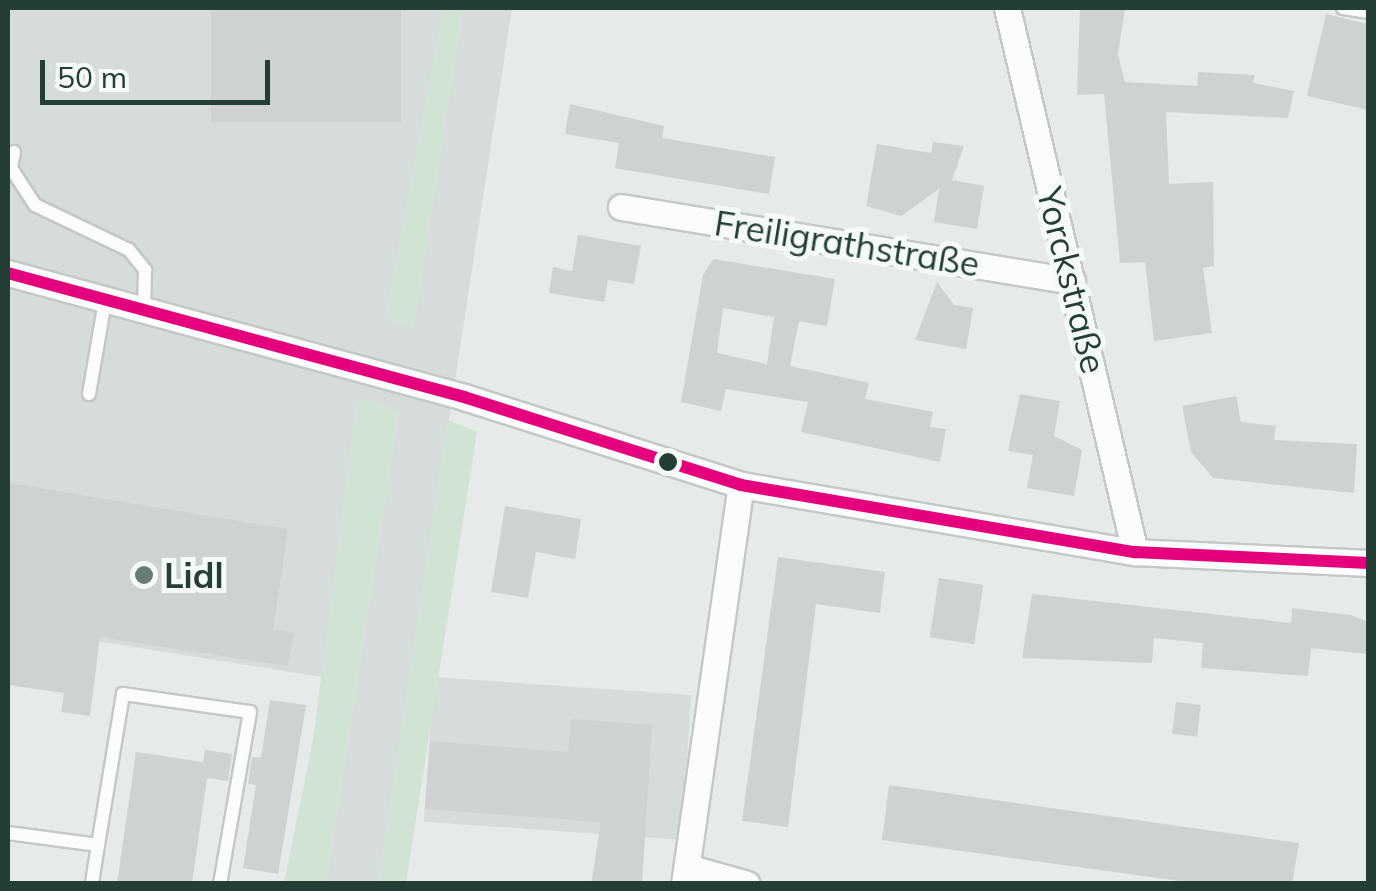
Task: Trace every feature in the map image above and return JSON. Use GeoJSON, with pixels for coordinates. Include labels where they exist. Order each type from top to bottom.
{"type":"FeatureCollection","features":[{"type":"Feature","properties":{"kind":"street","name":"Yorckstraße"},"geometry":{"type":"LineString","coordinates":[[1007,8],[1135,552]]}},
{"type":"Feature","properties":{"kind":"street","name":"Freiligrathstraße"},"geometry":{"type":"LineString","coordinates":[[621,206],[1072,281]]}},
{"type":"Feature","properties":{"kind":"street"},"geometry":{"type":"LineString","coordinates":[[8,273],[464,397],[741,485],[1135,552],[1368,563]]}},
{"type":"Feature","properties":{"kind":"street"},"geometry":{"type":"LineString","coordinates":[[741,485],[686,875],[748,884]]}},
{"type":"Feature","properties":{"kind":"lane"},"geometry":{"type":"LineString","coordinates":[[1342,8],[1368,12]]}},
{"type":"Feature","properties":{"kind":"lane"},"geometry":{"type":"LineString","coordinates":[[14,152],[11,168],[35,205],[129,250],[145,270],[144,310]]}},
{"type":"Feature","properties":{"kind":"lane"},"geometry":{"type":"LineString","coordinates":[[89,394],[105,300]]}},
{"type":"Feature","properties":{"kind":"lane"},"geometry":{"type":"LineString","coordinates":[[92,884],[122,694],[250,712],[220,884]]}},
{"type":"Feature","properties":{"kind":"lane"},"geometry":{"type":"LineString","coordinates":[[8,833],[98,846]]}},
{"type":"Feature","properties":{"kind":"shaded area"},"geometry":{"type":"Polygon","coordinates":[[[8,8],[443,8],[413,330],[463,8],[512,8],[378,883],[326,883],[399,411],[357,398],[322,677],[8,627],[8,8]]]}},
{"type":"Feature","properties":{"kind":"shaded area"},"geometry":{"type":"Polygon","coordinates":[[[434,677],[691,695],[681,840],[424,822],[434,677]]]}},
{"type":"Feature","properties":{"kind":"green space"},"geometry":{"type":"Polygon","coordinates":[[[443,8],[463,8],[413,331],[385,317],[443,8]]]}},
{"type":"Feature","properties":{"kind":"green space"},"geometry":{"type":"Polygon","coordinates":[[[357,398],[399,411],[326,883],[284,883],[313,740],[357,398]]]}},
{"type":"Feature","properties":{"kind":"green space"},"geometry":{"type":"Polygon","coordinates":[[[447,420],[477,432],[406,883],[378,883],[447,420]]]}},
{"type":"Feature","properties":{"kind":"building"},"geometry":{"type":"Polygon","coordinates":[[[211,8],[401,8],[401,122],[211,122],[211,8]]]}},
{"type":"Feature","properties":{"kind":"building"},"geometry":{"type":"Polygon","coordinates":[[[1080,8],[1125,8],[1118,54],[1125,82],[1197,86],[1198,72],[1255,75],[1253,83],[1294,91],[1288,118],[1166,112],[1169,184],[1213,182],[1214,266],[1203,268],[1212,333],[1154,341],[1145,262],[1120,263],[1104,94],[1077,95],[1080,8]]]}},
{"type":"Feature","properties":{"kind":"building"},"geometry":{"type":"Polygon","coordinates":[[[1326,14],[1368,24],[1368,110],[1307,96],[1326,14]]]}},
{"type":"Feature","properties":{"kind":"building"},"geometry":{"type":"Polygon","coordinates":[[[570,104],[664,126],[662,138],[775,157],[769,194],[615,168],[619,143],[565,134],[570,104]]]}},
{"type":"Feature","properties":{"kind":"building"},"geometry":{"type":"Polygon","coordinates":[[[933,142],[964,146],[952,180],[984,186],[977,229],[934,222],[939,189],[901,216],[866,206],[877,144],[931,153],[933,142]]]}},
{"type":"Feature","properties":{"kind":"building"},"geometry":{"type":"Polygon","coordinates":[[[578,235],[641,246],[634,284],[608,280],[604,302],[549,293],[553,267],[572,271],[578,235]]]}},
{"type":"Feature","properties":{"kind":"building"},"geometry":{"type":"Polygon","coordinates":[[[713,259],[835,279],[827,326],[799,321],[790,366],[869,383],[865,399],[933,412],[930,427],[946,429],[940,462],[801,432],[808,402],[726,389],[721,411],[681,402],[703,275],[713,259]],[[723,308],[717,353],[767,364],[774,317],[723,308]]]}},
{"type":"Feature","properties":{"kind":"building"},"geometry":{"type":"Polygon","coordinates":[[[937,282],[954,305],[973,308],[966,349],[915,340],[937,282]]]}},
{"type":"Feature","properties":{"kind":"building"},"geometry":{"type":"Polygon","coordinates":[[[1020,394],[1060,401],[1054,436],[1082,450],[1074,496],[1027,488],[1033,455],[1008,451],[1020,394]]]}},
{"type":"Feature","properties":{"kind":"building"},"geometry":{"type":"Polygon","coordinates":[[[1236,396],[1241,422],[1276,426],[1274,440],[1357,444],[1354,493],[1213,478],[1191,452],[1182,406],[1236,396]]]}},
{"type":"Feature","properties":{"kind":"building","name":"Lidl"},"geometry":{"type":"Polygon","coordinates":[[[8,483],[288,529],[273,630],[294,633],[288,666],[100,637],[90,716],[61,712],[64,693],[8,685],[8,483]]]}},
{"type":"Feature","properties":{"kind":"building"},"geometry":{"type":"Polygon","coordinates":[[[505,506],[581,519],[575,559],[536,552],[528,598],[491,592],[505,506]]]}},
{"type":"Feature","properties":{"kind":"building"},"geometry":{"type":"Polygon","coordinates":[[[778,557],[885,572],[880,613],[816,604],[788,827],[742,821],[778,557]]]}},
{"type":"Feature","properties":{"kind":"building"},"geometry":{"type":"Polygon","coordinates":[[[939,578],[983,585],[974,644],[930,637],[939,578]]]}},
{"type":"Feature","properties":{"kind":"building"},"geometry":{"type":"Polygon","coordinates":[[[1032,594],[1291,623],[1292,608],[1351,615],[1368,622],[1368,654],[1311,648],[1308,676],[1201,668],[1203,643],[1154,638],[1152,663],[1022,658],[1032,594]]]}},
{"type":"Feature","properties":{"kind":"building"},"geometry":{"type":"Polygon","coordinates":[[[270,700],[306,705],[278,874],[243,868],[256,785],[248,784],[252,757],[261,758],[270,700]]]}},
{"type":"Feature","properties":{"kind":"building"},"geometry":{"type":"Polygon","coordinates":[[[1176,702],[1201,705],[1197,737],[1172,734],[1176,702]]]}},
{"type":"Feature","properties":{"kind":"building"},"geometry":{"type":"Polygon","coordinates":[[[571,719],[652,725],[642,884],[591,884],[601,822],[425,809],[430,741],[568,752],[571,719]]]}},
{"type":"Feature","properties":{"kind":"building"},"geometry":{"type":"Polygon","coordinates":[[[205,750],[232,754],[228,781],[207,778],[192,884],[117,884],[136,752],[203,762],[205,750]]]}},
{"type":"Feature","properties":{"kind":"building"},"geometry":{"type":"Polygon","coordinates":[[[889,785],[1299,843],[1292,884],[1202,884],[882,840],[889,785]]]}},
{"type":"Feature","properties":{"kind":"transit line"},"geometry":{"type":"LineString","coordinates":[[8,273],[464,397],[741,485],[1135,552],[1368,563]]}},
{"type":"Feature","properties":{"kind":"place","name":"Lidl"},"geometry":{"type":"Point","coordinates":[144,575]}}]}
